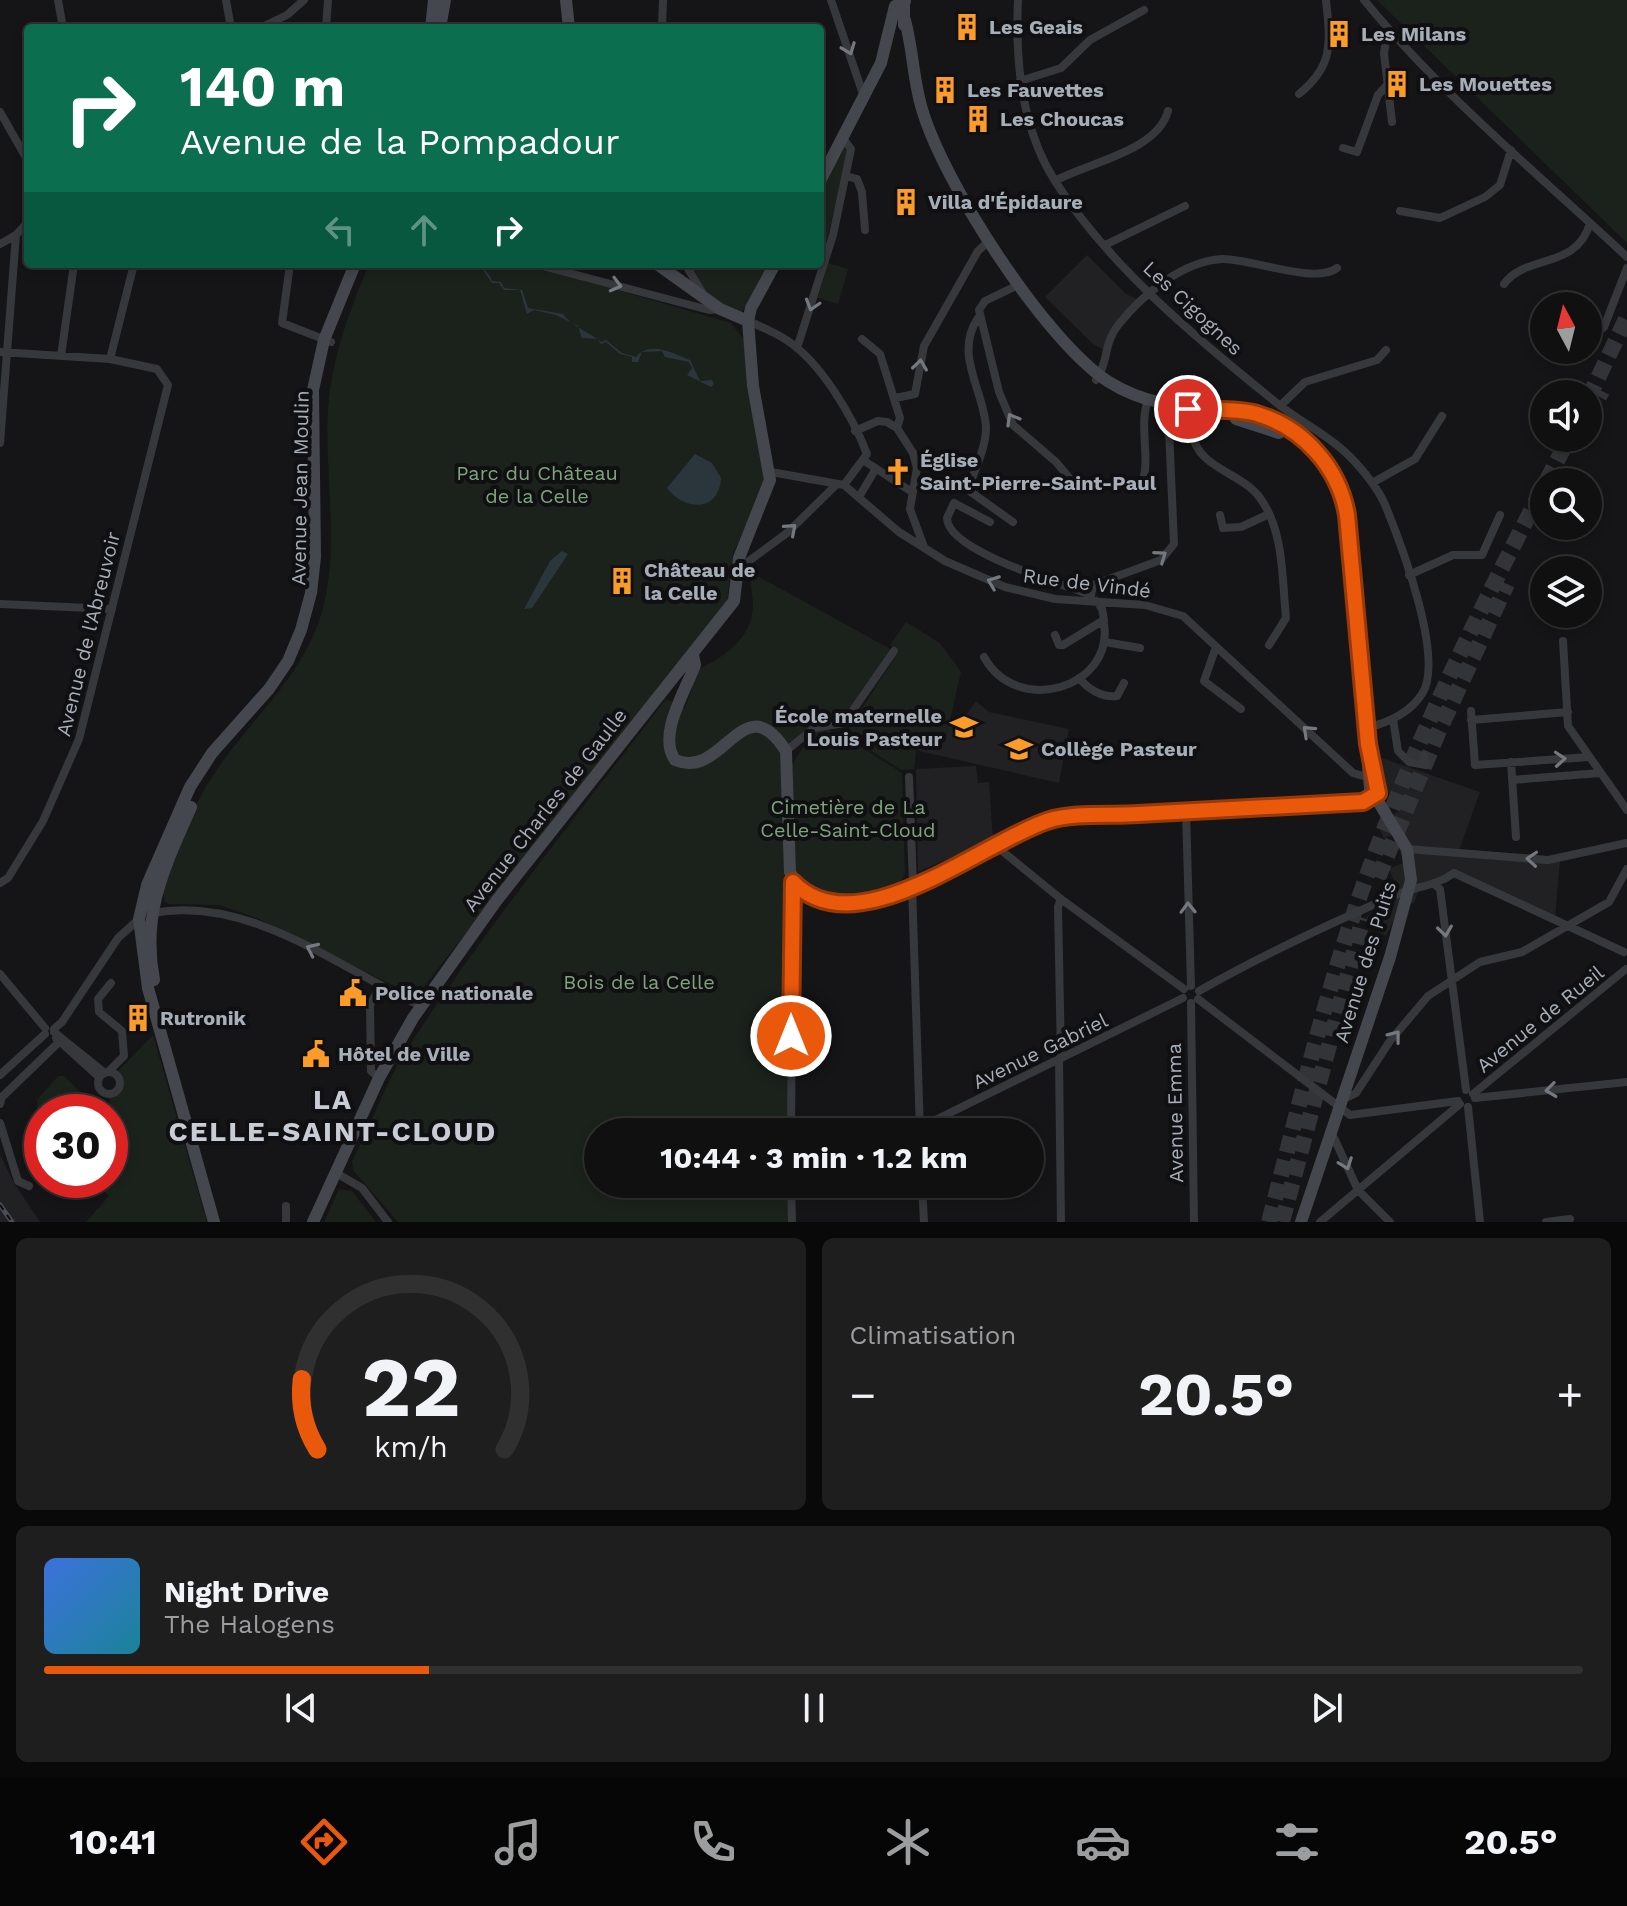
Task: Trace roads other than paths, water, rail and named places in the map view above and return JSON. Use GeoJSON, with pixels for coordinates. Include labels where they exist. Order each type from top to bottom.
{"type":"FeatureCollection","features":[{"type":"Feature","properties":{"kind":"street"},"geometry":{"type":"LineString","coordinates":[[58,0],[62,24]]}},
{"type":"Feature","properties":{"kind":"street"},"geometry":{"type":"LineString","coordinates":[[226,0],[230,24]]}},
{"type":"Feature","properties":{"kind":"street"},"geometry":{"type":"LineString","coordinates":[[268,24],[287,15],[304,0]]}},
{"type":"Feature","properties":{"kind":"street"},"geometry":{"type":"LineString","coordinates":[[326,24],[328,0]]}},
{"type":"Feature","properties":{"kind":"street"},"geometry":{"type":"LineString","coordinates":[[431,24],[434,0]]}},
{"type":"Feature","properties":{"kind":"street"},"geometry":{"type":"LineString","coordinates":[[441,24],[445,0]]}},
{"type":"Feature","properties":{"kind":"street"},"geometry":{"type":"LineString","coordinates":[[566,0],[569,24]]}},
{"type":"Feature","properties":{"kind":"street"},"geometry":{"type":"LineString","coordinates":[[662,24],[663,0]]}},
{"type":"Feature","properties":{"kind":"street"},"geometry":{"type":"LineString","coordinates":[[831,0],[865,98]]}},
{"type":"Feature","properties":{"kind":"street"},"geometry":{"type":"LineString","coordinates":[[824,174],[865,98],[888,43],[895,6],[904,0],[912,0]]}},
{"type":"Feature","properties":{"kind":"street","name":"Avenue des Puits"},"geometry":{"type":"LineString","coordinates":[[904,0],[905,59],[914,110],[939,166],[1044,326],[1098,378],[1147,404],[1248,421],[1288,437],[1317,463],[1335,494],[1346,522],[1375,795],[1410,849],[1414,888],[1318,1178],[1308,1222]]}},
{"type":"Feature","properties":{"kind":"street","name":"Les Cigognes"},"geometry":{"type":"LineString","coordinates":[[1018,0],[1016,35],[1024,105],[1043,161],[1055,181],[1105,245],[1152,293],[1280,406],[1329,438],[1356,462],[1386,507],[1419,609],[1428,672],[1423,693],[1393,719]]}},
{"type":"Feature","properties":{"kind":"street"},"geometry":{"type":"LineString","coordinates":[[1299,94],[1312,84],[1331,50],[1326,0]]}},
{"type":"Feature","properties":{"kind":"street"},"geometry":{"type":"LineString","coordinates":[[1364,0],[1388,29],[1511,150],[1627,257]]}},
{"type":"Feature","properties":{"kind":"street"},"geometry":{"type":"LineString","coordinates":[[1020,81],[1061,68],[1090,40],[1144,10]]}},
{"type":"Feature","properties":{"kind":"street"},"geometry":{"type":"LineString","coordinates":[[1388,29],[1384,42],[1392,122]]}},
{"type":"Feature","properties":{"kind":"street"},"geometry":{"type":"LineString","coordinates":[[1343,148],[1357,152],[1378,95],[1387,85]]}},
{"type":"Feature","properties":{"kind":"street"},"geometry":{"type":"LineString","coordinates":[[1055,181],[1142,142],[1159,128],[1168,111]]}},
{"type":"Feature","properties":{"kind":"street"},"geometry":{"type":"LineString","coordinates":[[0,112],[24,154]]}},
{"type":"Feature","properties":{"kind":"street"},"geometry":{"type":"LineString","coordinates":[[824,265],[851,149],[843,138]]}},
{"type":"Feature","properties":{"kind":"street"},"geometry":{"type":"LineString","coordinates":[[1400,211],[1427,219],[1440,218],[1485,197],[1500,185],[1511,150]]}},
{"type":"Feature","properties":{"kind":"street"},"geometry":{"type":"LineString","coordinates":[[846,176],[857,179],[862,192],[865,230]]}},
{"type":"Feature","properties":{"kind":"street"},"geometry":{"type":"LineString","coordinates":[[1105,245],[1185,206]]}},
{"type":"Feature","properties":{"kind":"street"},"geometry":{"type":"LineString","coordinates":[[1504,284],[1522,271],[1572,252],[1590,223]]}},
{"type":"Feature","properties":{"kind":"street"},"geometry":{"type":"LineString","coordinates":[[0,244],[24,226]]}},
{"type":"Feature","properties":{"kind":"street"},"geometry":{"type":"LineString","coordinates":[[0,443],[16,235]]}},
{"type":"Feature","properties":{"kind":"street"},"geometry":{"type":"LineString","coordinates":[[895,398],[915,394],[920,360],[988,241]]}},
{"type":"Feature","properties":{"kind":"street"},"geometry":{"type":"LineString","coordinates":[[1098,378],[1103,353],[1119,324],[1152,293],[1181,272],[1214,260],[1313,272],[1330,273],[1337,268]]}},
{"type":"Feature","properties":{"kind":"street"},"geometry":{"type":"LineString","coordinates":[[61,356],[73,268]]}},
{"type":"Feature","properties":{"kind":"street"},"geometry":{"type":"LineString","coordinates":[[5,352],[110,359],[133,268]]}},
{"type":"Feature","properties":{"kind":"street"},"geometry":{"type":"LineString","coordinates":[[289,268],[282,323],[328,341]]}},
{"type":"Feature","properties":{"kind":"street","name":"Avenue Jean Moulin"},"geometry":{"type":"LineString","coordinates":[[145,916],[147,885],[190,787],[212,753],[269,689],[288,661],[301,630],[311,593],[315,557],[313,390],[354,268]]}},
{"type":"Feature","properties":{"kind":"street","name":"Avenue Jean Moulin"},"geometry":{"type":"LineString","coordinates":[[328,341],[361,268]]}},
{"type":"Feature","properties":{"kind":"street"},"geometry":{"type":"LineString","coordinates":[[554,268],[709,310],[720,309]]}},
{"type":"Feature","properties":{"kind":"street"},"geometry":{"type":"LineString","coordinates":[[663,268],[720,309],[797,348],[829,384],[867,452],[840,485],[787,533],[738,569]]}},
{"type":"Feature","properties":{"kind":"street"},"geometry":{"type":"LineString","coordinates":[[687,268],[704,297]]}},
{"type":"Feature","properties":{"kind":"street"},"geometry":{"type":"LineString","coordinates":[[771,472],[753,386],[748,321],[751,308],[773,268]]}},
{"type":"Feature","properties":{"kind":"street"},"geometry":{"type":"LineString","coordinates":[[797,348],[823,268]]}},
{"type":"Feature","properties":{"kind":"street"},"geometry":{"type":"LineString","coordinates":[[1602,328],[1627,268]]}},
{"type":"Feature","properties":{"kind":"street"},"geometry":{"type":"LineString","coordinates":[[1013,522],[968,490],[986,432],[969,340],[985,301],[1017,287]]}},
{"type":"Feature","properties":{"kind":"street"},"geometry":{"type":"LineString","coordinates":[[978,317],[999,392],[1013,425],[1056,462],[1077,487],[1141,484],[1147,404]]}},
{"type":"Feature","properties":{"kind":"street"},"geometry":{"type":"LineString","coordinates":[[862,339],[880,354],[895,398],[899,427],[917,462],[911,519],[924,547]]}},
{"type":"Feature","properties":{"kind":"street"},"geometry":{"type":"LineString","coordinates":[[1280,406],[1305,382],[1377,360],[1386,350]]}},
{"type":"Feature","properties":{"kind":"street"},"geometry":{"type":"LineString","coordinates":[[1086,368],[1103,353]]}},
{"type":"Feature","properties":{"kind":"street","name":"Avenue de l'Abreuvoir"},"geometry":{"type":"LineString","coordinates":[[0,883],[8,878],[43,821],[79,739],[168,385],[157,369],[110,359]]}},
{"type":"Feature","properties":{"kind":"street"},"geometry":{"type":"LineString","coordinates":[[1093,598],[1093,585],[1161,560],[1172,549],[1174,533],[1168,409]]}},
{"type":"Feature","properties":{"kind":"street"},"geometry":{"type":"LineString","coordinates":[[1372,483],[1415,459],[1442,416]]}},
{"type":"Feature","properties":{"kind":"street"},"geometry":{"type":"LineString","coordinates":[[855,431],[878,421],[899,427],[912,419]]}},
{"type":"Feature","properties":{"kind":"street"},"geometry":{"type":"LineString","coordinates":[[1192,433],[1198,453],[1251,488],[1269,514],[1278,543],[1286,618],[1269,645]]}},
{"type":"Feature","properties":{"kind":"street"},"geometry":{"type":"LineString","coordinates":[[863,460],[912,492]]}},
{"type":"Feature","properties":{"kind":"street"},"geometry":{"type":"LineString","coordinates":[[859,497],[875,470]]}},
{"type":"Feature","properties":{"kind":"street","name":"Rue de Vindé"},"geometry":{"type":"LineString","coordinates":[[771,472],[840,485],[859,497],[882,521],[924,547],[955,566],[1005,587],[1039,596],[1093,598],[1145,605],[1183,616],[1353,773],[1372,778]]}},
{"type":"Feature","properties":{"kind":"street","name":"Avenue Charles de Gaulle"},"geometry":{"type":"LineString","coordinates":[[313,1222],[379,1078],[421,1006],[497,900],[734,601],[743,547],[768,493],[771,472]]}},
{"type":"Feature","properties":{"kind":"street"},"geometry":{"type":"LineString","coordinates":[[984,657],[999,679],[1012,686],[1047,689],[1079,678],[1096,660],[1105,642],[1102,606],[1093,598],[969,546],[951,530],[947,518],[954,503],[990,522]]}},
{"type":"Feature","properties":{"kind":"street"},"geometry":{"type":"LineString","coordinates":[[1220,515],[1223,528],[1233,528],[1269,514]]}},
{"type":"Feature","properties":{"kind":"street"},"geometry":{"type":"LineString","coordinates":[[1409,575],[1453,555],[1482,555],[1500,515]]}},
{"type":"Feature","properties":{"kind":"street"},"geometry":{"type":"LineString","coordinates":[[0,604],[112,609]]}},
{"type":"Feature","properties":{"kind":"street"},"geometry":{"type":"LineString","coordinates":[[1055,635],[1059,645],[1063,645],[1104,620]]}},
{"type":"Feature","properties":{"kind":"street"},"geometry":{"type":"LineString","coordinates":[[1563,641],[1568,726],[1622,810]]}},
{"type":"Feature","properties":{"kind":"street"},"geometry":{"type":"LineString","coordinates":[[1105,642],[1140,648]]}},
{"type":"Feature","properties":{"kind":"street"},"geometry":{"type":"LineString","coordinates":[[1216,647],[1204,681],[1241,709]]}},
{"type":"Feature","properties":{"kind":"street"},"geometry":{"type":"LineString","coordinates":[[786,751],[814,728],[844,723],[894,651]]}},
{"type":"Feature","properties":{"kind":"street"},"geometry":{"type":"LineString","coordinates":[[693,655],[695,665],[669,738],[675,760],[689,763],[704,761],[737,732],[749,727],[769,731],[786,751],[793,882],[791,1118]]}},
{"type":"Feature","properties":{"kind":"street"},"geometry":{"type":"LineString","coordinates":[[1079,678],[1089,688],[1111,697],[1117,696],[1124,683]]}},
{"type":"Feature","properties":{"kind":"street"},"geometry":{"type":"LineString","coordinates":[[664,691],[682,700]]}},
{"type":"Feature","properties":{"kind":"street"},"geometry":{"type":"LineString","coordinates":[[1568,712],[1471,715],[1475,765],[1589,757]]}},
{"type":"Feature","properties":{"kind":"street"},"geometry":{"type":"LineString","coordinates":[[1366,728],[1393,719],[1398,751],[1417,765],[1426,765],[1424,756]]}},
{"type":"Feature","properties":{"kind":"street"},"geometry":{"type":"LineString","coordinates":[[1511,762],[1516,837]]}},
{"type":"Feature","properties":{"kind":"street"},"geometry":{"type":"LineString","coordinates":[[1512,780],[1600,773]]}},
{"type":"Feature","properties":{"kind":"street"},"geometry":{"type":"LineString","coordinates":[[909,777],[920,1118]]}},
{"type":"Feature","properties":{"kind":"street"},"geometry":{"type":"LineString","coordinates":[[793,882],[815,897],[844,905],[876,900],[913,885],[1053,820],[1363,802],[1375,795]]}},
{"type":"Feature","properties":{"kind":"street","name":"Avenue Emma"},"geometry":{"type":"LineString","coordinates":[[1186,811],[1194,1222]]}},
{"type":"Feature","properties":{"kind":"street"},"geometry":{"type":"LineString","coordinates":[[1410,849],[1548,860],[1627,843]]}},
{"type":"Feature","properties":{"kind":"street"},"geometry":{"type":"LineString","coordinates":[[996,846],[1061,899],[1344,1104],[1350,1115],[1462,1104]]}},
{"type":"Feature","properties":{"kind":"street"},"geometry":{"type":"LineString","coordinates":[[1344,1104],[1356,1093],[1410,1016],[1452,978],[1480,962],[1522,952],[1574,927],[1609,902],[1627,869]]}},
{"type":"Feature","properties":{"kind":"street"},"geometry":{"type":"LineString","coordinates":[[1414,888],[1435,885],[1458,873],[1626,950],[1626,970]]}},
{"type":"Feature","properties":{"kind":"street"},"geometry":{"type":"LineString","coordinates":[[1435,885],[1440,889],[1471,1094]]}},
{"type":"Feature","properties":{"kind":"street","name":"Avenue Gabriel"},"geometry":{"type":"LineString","coordinates":[[944,1118],[1191,994],[1414,888]]}},
{"type":"Feature","properties":{"kind":"street"},"geometry":{"type":"LineString","coordinates":[[1061,899],[1058,907],[1061,1222]]}},
{"type":"Feature","properties":{"kind":"street"},"geometry":{"type":"LineString","coordinates":[[0,1104],[2,1097],[62,1022],[118,938],[145,916],[200,910],[244,920],[284,935],[421,1006]]}},
{"type":"Feature","properties":{"kind":"street"},"geometry":{"type":"LineString","coordinates":[[145,916],[148,988],[214,1222]]}},
{"type":"Feature","properties":{"kind":"street"},"geometry":{"type":"LineString","coordinates":[[145,916],[154,977],[223,1222]]}},
{"type":"Feature","properties":{"kind":"street","name":"Avenue de Rueil"},"geometry":{"type":"LineString","coordinates":[[1471,1094],[1626,970]]}},
{"type":"Feature","properties":{"kind":"street"},"geometry":{"type":"LineString","coordinates":[[0,974],[52,1033],[104,1074],[124,1056],[122,1031],[99,1012],[98,999],[111,983]]}},
{"type":"Feature","properties":{"kind":"street"},"geometry":{"type":"LineString","coordinates":[[379,1078],[371,1071],[370,1005],[381,985]]}},
{"type":"Feature","properties":{"kind":"street"},"geometry":{"type":"LineString","coordinates":[[0,1075],[52,1033]]}},
{"type":"Feature","properties":{"kind":"street"},"geometry":{"type":"LineString","coordinates":[[1480,1222],[1459,1094],[1627,1082]]}},
{"type":"Feature","properties":{"kind":"street"},"geometry":{"type":"LineString","coordinates":[[1320,1222],[1471,1094]]}},
{"type":"Feature","properties":{"kind":"street","name":"Avenue des Puits"},"geometry":{"type":"LineString","coordinates":[[1301,1222],[1344,1104]]}},
{"type":"Feature","properties":{"kind":"street"},"geometry":{"type":"LineString","coordinates":[[0,1123],[14,1173],[18,1181],[24,1184]]}},
{"type":"Feature","properties":{"kind":"street"},"geometry":{"type":"LineString","coordinates":[[1334,1138],[1358,1190],[1390,1222]]}},
{"type":"Feature","properties":{"kind":"street"},"geometry":{"type":"LineString","coordinates":[[336,1173],[362,1188],[388,1222]]}},
{"type":"Feature","properties":{"kind":"street"},"geometry":{"type":"LineString","coordinates":[[791,1198],[792,1222]]}},
{"type":"Feature","properties":{"kind":"street"},"geometry":{"type":"LineString","coordinates":[[923,1198],[924,1222]]}},
{"type":"Feature","properties":{"kind":"street"},"geometry":{"type":"LineString","coordinates":[[286,1206],[286,1222]]}},
{"type":"Feature","properties":{"kind":"street"},"geometry":{"type":"LineString","coordinates":[[1546,1222],[1570,1219]]}},
{"type":"Feature","properties":{"kind":"tunnel"},"geometry":{"type":"LineString","coordinates":[[1597,380],[1627,317]]}},
{"type":"Feature","properties":{"kind":"tunnel"},"geometry":{"type":"LineString","coordinates":[[1553,468],[1562,452]]}},
{"type":"Feature","properties":{"kind":"tunnel"},"geometry":{"type":"LineString","coordinates":[[1269,1222],[1333,980],[1377,848],[1443,690],[1530,513]]}},
{"type":"Feature","properties":{"kind":"tunnel"},"geometry":{"type":"LineString","coordinates":[[1378,878],[1438,733],[1507,584]]}},
{"type":"Feature","properties":{"kind":"tunnel"},"geometry":{"type":"LineString","coordinates":[[1282,1222],[1363,918]]}},
{"type":"Feature","properties":{"kind":"railway"},"geometry":{"type":"LineString","coordinates":[[0,1205],[12,1222]]}},
{"type":"Feature","properties":{"kind":"place","name":"Les Geais"},"geometry":{"type":"Point","coordinates":[967,27]}},
{"type":"Feature","properties":{"kind":"place","name":"Les Milans"},"geometry":{"type":"Point","coordinates":[1339,34]}},
{"type":"Feature","properties":{"kind":"place","name":"Les Mouettes"},"geometry":{"type":"Point","coordinates":[1397,84]}},
{"type":"Feature","properties":{"kind":"place","name":"Les Fauvettes"},"geometry":{"type":"Point","coordinates":[945,90]}},
{"type":"Feature","properties":{"kind":"place","name":"Les Choucas"},"geometry":{"type":"Point","coordinates":[978,119]}},
{"type":"Feature","properties":{"kind":"place","name":"Villa d'Épidaure"},"geometry":{"type":"Point","coordinates":[906,202]}},
{"type":"Feature","properties":{"kind":"place","name":"Église Saint-Pierre-Saint-Paul"},"geometry":{"type":"Point","coordinates":[898,472]}},
{"type":"Feature","properties":{"kind":"place","name":"Château de la Celle"},"geometry":{"type":"Point","coordinates":[622,581]}},
{"type":"Feature","properties":{"kind":"place","name":"École maternelle Louis Pasteur"},"geometry":{"type":"Point","coordinates":[964,727]}},
{"type":"Feature","properties":{"kind":"place","name":"Collège Pasteur"},"geometry":{"type":"Point","coordinates":[1019,749]}},
{"type":"Feature","properties":{"kind":"place","name":"Police nationale"},"geometry":{"type":"Point","coordinates":[353,993]}},
{"type":"Feature","properties":{"kind":"place","name":"Rutronik"},"geometry":{"type":"Point","coordinates":[138,1018]}},
{"type":"Feature","properties":{"kind":"place","name":"Hôtel de Ville"},"geometry":{"type":"Point","coordinates":[316,1054]}},
{"type":"Feature","properties":{"kind":"district","name":"LA CELLE-SAINT-CLOUD"},"geometry":{"type":"Point","coordinates":[333,1115]}},
{"type":"Feature","properties":{"kind":"park label","name":"Parc du Château de la Celle"},"geometry":{"type":"Point","coordinates":[537,484]}},
{"type":"Feature","properties":{"kind":"park label","name":"Cimetière de La Celle-Saint-Cloud"},"geometry":{"type":"Point","coordinates":[848,818]}},
{"type":"Feature","properties":{"kind":"park label","name":"Bois de la Celle"},"geometry":{"type":"Point","coordinates":[639,982]}}]}
